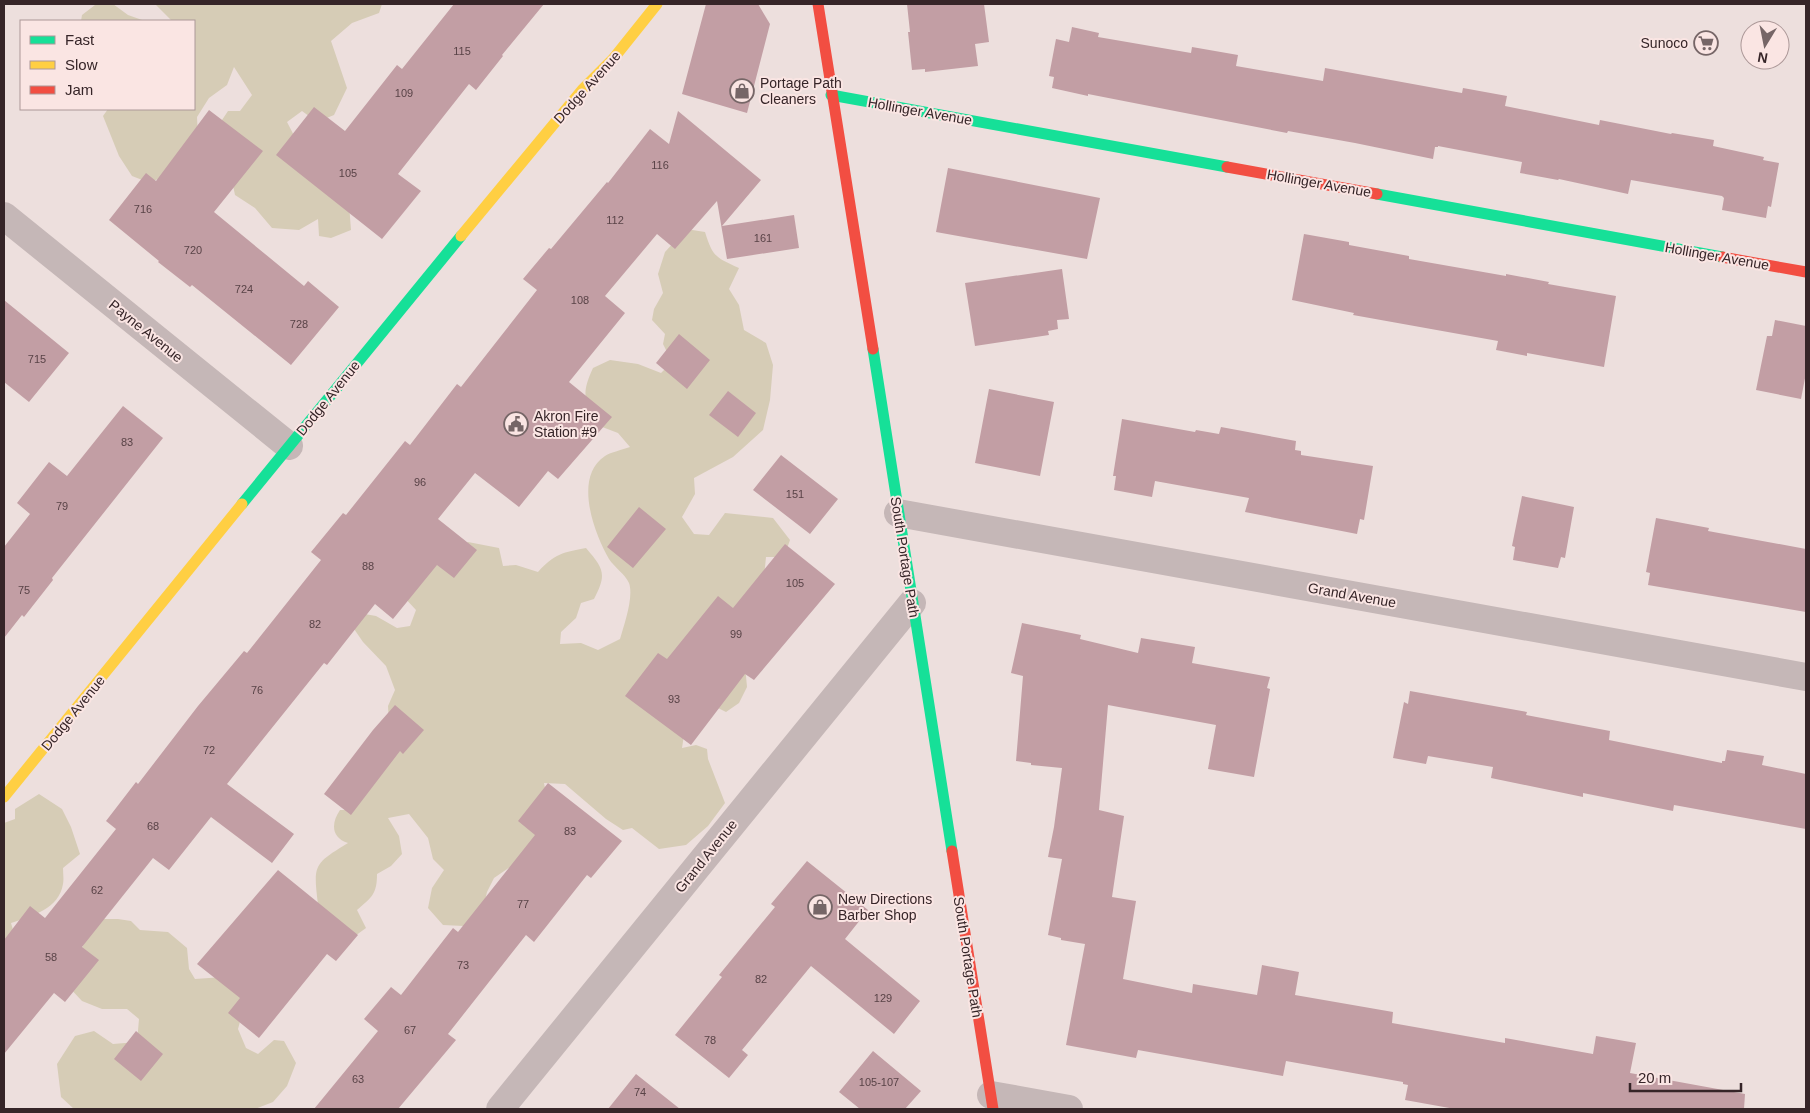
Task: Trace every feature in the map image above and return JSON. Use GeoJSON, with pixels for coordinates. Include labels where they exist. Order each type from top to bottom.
{"type":"FeatureCollection","features":[{"type":"Feature","properties":{"kind":"street","name":"Dodge Avenue"},"geometry":{"type":"LineString","coordinates":[[4,797],[416,290],[582,90],[614,59],[657,4]]}},
{"type":"Feature","properties":{"kind":"street","name":"South Portage Path"},"geometry":{"type":"LineString","coordinates":[[818,4],[992,1102]]}},
{"type":"Feature","properties":{"kind":"street","name":"Hollinger Avenue"},"geometry":{"type":"LineString","coordinates":[[832,95],[1806,272]]}},
{"type":"Feature","properties":{"kind":"street","name":"Payne Avenue"},"geometry":{"type":"LineString","coordinates":[[4,216],[290,446]]}},
{"type":"Feature","properties":{"kind":"street","name":"Grand Avenue"},"geometry":{"type":"LineString","coordinates":[[898,513],[1806,677]]}},
{"type":"Feature","properties":{"kind":"street","name":"Grand Avenue"},"geometry":{"type":"LineString","coordinates":[[500,1109],[912,603]]}},
{"type":"Feature","properties":{"kind":"street"},"geometry":{"type":"LineString","coordinates":[[992,1102],[1069,1109]]}},
{"type":"Feature","properties":{"kind":"shaded area"},"geometry":{"type":"Polygon","coordinates":[[[113,4],[128,15],[142,20],[81,20],[82,15],[95,5],[113,4]]]}},
{"type":"Feature","properties":{"kind":"shaded area"},"geometry":{"type":"Polygon","coordinates":[[[155,4],[382,4],[379,13],[352,23],[331,41],[347,88],[334,115],[317,122],[302,111],[287,122],[301,149],[349,204],[351,230],[331,238],[319,236],[318,219],[299,230],[272,228],[255,208],[235,195],[220,123],[228,111],[240,111],[252,95],[234,67],[227,85],[209,98],[197,117],[198,138],[177,169],[150,183],[132,176],[119,156],[103,116],[107,110],[195,110],[195,20],[171,20],[155,4]]]}},
{"type":"Feature","properties":{"kind":"shaded area"},"geometry":{"type":"Polygon","coordinates":[[[686,229],[705,232],[710,247],[716,255],[739,268],[729,289],[739,305],[744,330],[766,343],[773,365],[770,400],[763,430],[733,457],[694,478],[695,494],[682,517],[694,534],[709,535],[725,513],[773,518],[790,540],[784,557],[766,557],[764,577],[745,665],[747,687],[739,703],[726,712],[708,703],[685,728],[682,748],[696,745],[707,749],[708,759],[725,803],[708,826],[686,845],[659,849],[632,828],[623,830],[606,819],[565,784],[544,783],[549,832],[519,861],[494,878],[487,892],[483,909],[464,926],[443,925],[428,908],[432,888],[444,870],[433,859],[428,838],[409,814],[388,818],[399,836],[402,854],[391,866],[377,874],[373,895],[357,910],[366,928],[355,936],[318,904],[316,873],[322,861],[348,843],[338,838],[334,829],[335,820],[340,810],[350,810],[389,725],[388,706],[395,690],[386,666],[363,642],[352,626],[359,613],[376,616],[397,628],[410,626],[416,610],[403,596],[401,580],[458,550],[468,542],[499,548],[503,566],[516,565],[538,572],[549,561],[560,555],[586,548],[600,567],[602,572],[601,583],[594,599],[581,603],[576,618],[561,632],[560,644],[581,643],[598,650],[620,639],[629,603],[629,583],[611,562],[603,548],[589,506],[588,491],[590,477],[595,465],[605,456],[630,447],[618,433],[597,425],[587,403],[587,384],[593,368],[610,360],[638,364],[661,373],[672,362],[663,344],[665,334],[652,320],[654,309],[663,293],[658,274],[665,252],[686,229]]]}},
{"type":"Feature","properties":{"kind":"shaded area"},"geometry":{"type":"Polygon","coordinates":[[[39,794],[62,809],[71,827],[80,854],[63,868],[63,882],[56,900],[36,914],[11,923],[17,944],[4,960],[4,823],[15,819],[15,809],[39,794]]]}},
{"type":"Feature","properties":{"kind":"shaded area"},"geometry":{"type":"Polygon","coordinates":[[[95,919],[131,921],[140,930],[168,932],[187,948],[189,969],[195,979],[223,977],[242,985],[244,1007],[238,1029],[246,1048],[258,1054],[274,1040],[284,1041],[296,1063],[287,1086],[273,1102],[255,1109],[74,1109],[61,1097],[57,1064],[75,1036],[94,1031],[113,1044],[137,1042],[139,1019],[127,1009],[102,1009],[82,1001],[66,984],[95,919]]]}},
{"type":"Feature","properties":{"kind":"building"},"geometry":{"type":"Polygon","coordinates":[[[454,4],[544,4],[476,90],[469,84],[398,174],[421,191],[382,239],[276,155],[314,107],[345,131],[397,65],[402,69],[454,4]]]}},
{"type":"Feature","properties":{"kind":"building"},"geometry":{"type":"Polygon","coordinates":[[[706,4],[758,4],[770,24],[747,113],[682,94],[706,4]]]}},
{"type":"Feature","properties":{"kind":"building"},"geometry":{"type":"Polygon","coordinates":[[[907,4],[984,4],[989,42],[975,44],[978,66],[925,72],[925,69],[912,70],[907,4]]]}},
{"type":"Feature","properties":{"kind":"building"},"geometry":{"type":"Polygon","coordinates":[[[1072,27],[1099,33],[1098,37],[1191,53],[1192,47],[1238,55],[1236,66],[1323,81],[1325,68],[1462,93],[1463,88],[1507,96],[1505,106],[1599,125],[1600,120],[1671,134],[1714,140],[1713,146],[1764,157],[1763,160],[1779,163],[1771,207],[1768,206],[1766,218],[1722,210],[1724,198],[1722,196],[1631,180],[1628,194],[1559,179],[1520,173],[1522,162],[1438,146],[1435,147],[1433,159],[1052,88],[1054,77],[1049,76],[1056,39],[1069,42],[1072,27]]]}},
{"type":"Feature","properties":{"kind":"building"},"geometry":{"type":"Polygon","coordinates":[[[209,110],[263,151],[214,212],[304,286],[308,281],[339,307],[291,365],[192,285],[190,287],[158,262],[109,220],[146,173],[156,181],[209,110]]]}},
{"type":"Feature","properties":{"kind":"building"},"geometry":{"type":"Polygon","coordinates":[[[678,111],[761,180],[722,226],[794,215],[799,248],[727,259],[717,201],[675,249],[657,234],[605,296],[625,313],[569,382],[612,417],[558,479],[548,471],[519,507],[475,473],[438,519],[477,550],[454,578],[437,565],[393,619],[375,604],[327,665],[324,663],[227,784],[294,834],[272,863],[211,817],[169,870],[153,858],[82,947],[99,960],[65,1002],[54,993],[4,1054],[4,940],[30,906],[45,918],[116,829],[106,821],[136,782],[138,784],[198,706],[244,651],[247,653],[321,560],[311,552],[343,513],[346,515],[405,441],[410,445],[457,384],[461,387],[537,290],[523,279],[608,183],[650,129],[669,144],[678,111]]]}},
{"type":"Feature","properties":{"kind":"building"},"geometry":{"type":"Polygon","coordinates":[[[948,168],[1100,198],[1087,259],[936,232],[948,168]]]}},
{"type":"Feature","properties":{"kind":"building"},"geometry":{"type":"Polygon","coordinates":[[[1304,234],[1349,242],[1349,245],[1409,256],[1409,259],[1506,276],[1506,274],[1549,282],[1548,284],[1616,296],[1604,367],[1527,353],[1527,356],[1496,350],[1498,341],[1353,315],[1354,313],[1292,300],[1304,234]]]}},
{"type":"Feature","properties":{"kind":"building"},"geometry":{"type":"Polygon","coordinates":[[[1062,269],[1069,319],[1057,320],[1058,329],[1048,331],[1049,335],[975,346],[965,283],[1062,269]]]}},
{"type":"Feature","properties":{"kind":"building"},"geometry":{"type":"Polygon","coordinates":[[[4,300],[69,353],[29,402],[4,382],[4,300]]]}},
{"type":"Feature","properties":{"kind":"building"},"geometry":{"type":"Polygon","coordinates":[[[1775,320],[1806,326],[1806,373],[1801,399],[1756,390],[1767,336],[1772,336],[1775,320]]]}},
{"type":"Feature","properties":{"kind":"building"},"geometry":{"type":"Polygon","coordinates":[[[679,334],[710,360],[687,389],[656,363],[679,334]]]}},
{"type":"Feature","properties":{"kind":"building"},"geometry":{"type":"Polygon","coordinates":[[[989,389],[1054,402],[1040,476],[975,463],[989,389]]]}},
{"type":"Feature","properties":{"kind":"building"},"geometry":{"type":"Polygon","coordinates":[[[728,391],[756,413],[738,437],[709,415],[728,391]]]}},
{"type":"Feature","properties":{"kind":"building"},"geometry":{"type":"Polygon","coordinates":[[[123,406],[163,438],[52,578],[53,580],[24,617],[22,615],[4,638],[4,547],[30,514],[17,503],[49,462],[67,476],[123,406]]]}},
{"type":"Feature","properties":{"kind":"building"},"geometry":{"type":"Polygon","coordinates":[[[1122,419],[1195,432],[1196,430],[1219,434],[1221,427],[1296,441],[1295,450],[1301,451],[1301,455],[1373,466],[1364,520],[1360,519],[1357,534],[1245,512],[1249,498],[1155,481],[1152,497],[1114,490],[1116,476],[1113,476],[1122,419]]]}},
{"type":"Feature","properties":{"kind":"building"},"geometry":{"type":"Polygon","coordinates":[[[781,455],[838,499],[810,534],[753,490],[781,455]]]}},
{"type":"Feature","properties":{"kind":"building"},"geometry":{"type":"Polygon","coordinates":[[[1522,496],[1574,507],[1565,558],[1561,557],[1558,568],[1513,560],[1515,547],[1512,546],[1522,496]]]}},
{"type":"Feature","properties":{"kind":"building"},"geometry":{"type":"Polygon","coordinates":[[[639,507],[666,529],[633,568],[607,547],[639,507]]]}},
{"type":"Feature","properties":{"kind":"building"},"geometry":{"type":"Polygon","coordinates":[[[1656,518],[1709,528],[1708,531],[1806,549],[1806,612],[1648,585],[1650,573],[1646,572],[1656,518]]]}},
{"type":"Feature","properties":{"kind":"building"},"geometry":{"type":"Polygon","coordinates":[[[785,544],[835,584],[754,680],[745,674],[691,745],[625,696],[658,653],[667,659],[718,596],[733,608],[785,544]]]}},
{"type":"Feature","properties":{"kind":"building"},"geometry":{"type":"Polygon","coordinates":[[[1022,623],[1081,635],[1080,639],[1138,653],[1141,638],[1195,647],[1192,663],[1270,677],[1267,688],[1270,689],[1254,777],[1208,769],[1216,725],[1108,705],[1099,810],[1124,816],[1112,897],[1136,901],[1123,979],[1192,993],[1193,984],[1257,995],[1262,965],[1299,972],[1295,995],[1393,1012],[1392,1023],[1505,1043],[1505,1038],[1593,1054],[1596,1036],[1636,1043],[1630,1073],[1745,1094],[1744,1109],[1455,1109],[1405,1100],[1408,1085],[1403,1084],[1403,1082],[1286,1061],[1283,1076],[1138,1050],[1136,1058],[1066,1045],[1085,944],[1061,940],[1061,938],[1048,935],[1062,859],[1048,857],[1062,768],[1031,765],[1031,763],[1016,761],[1023,676],[1011,673],[1022,623]]]}},
{"type":"Feature","properties":{"kind":"building"},"geometry":{"type":"Polygon","coordinates":[[[1410,691],[1527,712],[1526,715],[1610,731],[1609,740],[1722,763],[1722,761],[1725,761],[1727,750],[1764,756],[1762,765],[1806,774],[1806,829],[1674,805],[1673,811],[1583,793],[1583,797],[1491,778],[1493,767],[1428,756],[1426,764],[1393,758],[1404,702],[1408,704],[1410,691]]]}},
{"type":"Feature","properties":{"kind":"building"},"geometry":{"type":"Polygon","coordinates":[[[395,705],[424,730],[403,754],[400,751],[351,815],[324,794],[373,730],[395,705]]]}},
{"type":"Feature","properties":{"kind":"building"},"geometry":{"type":"Polygon","coordinates":[[[548,783],[622,841],[591,878],[587,875],[534,942],[526,935],[448,1034],[456,1040],[398,1109],[314,1109],[378,1031],[364,1019],[391,987],[401,995],[453,928],[458,932],[535,835],[518,821],[548,783]]]}},
{"type":"Feature","properties":{"kind":"building"},"geometry":{"type":"Polygon","coordinates":[[[807,861],[868,910],[845,939],[920,1001],[894,1034],[811,966],[742,1050],[748,1055],[729,1078],[675,1035],[722,977],[719,975],[775,907],[771,904],[807,861]]]}},
{"type":"Feature","properties":{"kind":"building"},"geometry":{"type":"Polygon","coordinates":[[[278,870],[358,935],[336,961],[327,954],[259,1038],[228,1013],[240,998],[197,964],[278,870]]]}},
{"type":"Feature","properties":{"kind":"building"},"geometry":{"type":"Polygon","coordinates":[[[136,1031],[163,1054],[141,1081],[114,1059],[136,1031]]]}},
{"type":"Feature","properties":{"kind":"building"},"geometry":{"type":"Polygon","coordinates":[[[873,1051],[921,1091],[905,1109],[860,1109],[839,1092],[873,1051]]]}},
{"type":"Feature","properties":{"kind":"building"},"geometry":{"type":"Polygon","coordinates":[[[636,1074],[680,1109],[608,1109],[636,1074]]]}},
{"type":"Feature","properties":{"kind":"traffic: fast"},"geometry":{"type":"LineString","coordinates":[[831,95],[1227,167]]}},
{"type":"Feature","properties":{"kind":"traffic: fast"},"geometry":{"type":"LineString","coordinates":[[1377,194],[1722,257]]}},
{"type":"Feature","properties":{"kind":"traffic: fast"},"geometry":{"type":"LineString","coordinates":[[242,504],[461,236]]}},
{"type":"Feature","properties":{"kind":"traffic: fast"},"geometry":{"type":"LineString","coordinates":[[873,349],[952,851]]}},
{"type":"Feature","properties":{"kind":"traffic: slow"},"geometry":{"type":"LineString","coordinates":[[461,236],[582,90],[613,59],[657,4]]}},
{"type":"Feature","properties":{"kind":"traffic: slow"},"geometry":{"type":"LineString","coordinates":[[4,797],[242,504]]}},
{"type":"Feature","properties":{"kind":"traffic: jam"},"geometry":{"type":"LineString","coordinates":[[818,4],[873,349]]}},
{"type":"Feature","properties":{"kind":"traffic: jam"},"geometry":{"type":"LineString","coordinates":[[1227,167],[1377,194]]}},
{"type":"Feature","properties":{"kind":"traffic: jam"},"geometry":{"type":"LineString","coordinates":[[1722,257],[1806,272]]}},
{"type":"Feature","properties":{"kind":"traffic: jam"},"geometry":{"type":"LineString","coordinates":[[952,851],[993,1109]]}},
{"type":"Feature","properties":{"kind":"place","name":"Sunoco"},"geometry":{"type":"Point","coordinates":[1706,43]}},
{"type":"Feature","properties":{"kind":"place","name":"Portage Path Cleaners"},"geometry":{"type":"Point","coordinates":[742,91]}},
{"type":"Feature","properties":{"kind":"place","name":"Akron Fire Station #9"},"geometry":{"type":"Point","coordinates":[516,424]}},
{"type":"Feature","properties":{"kind":"place","name":"New Directions Barber Shop"},"geometry":{"type":"Point","coordinates":[820,907]}}]}
